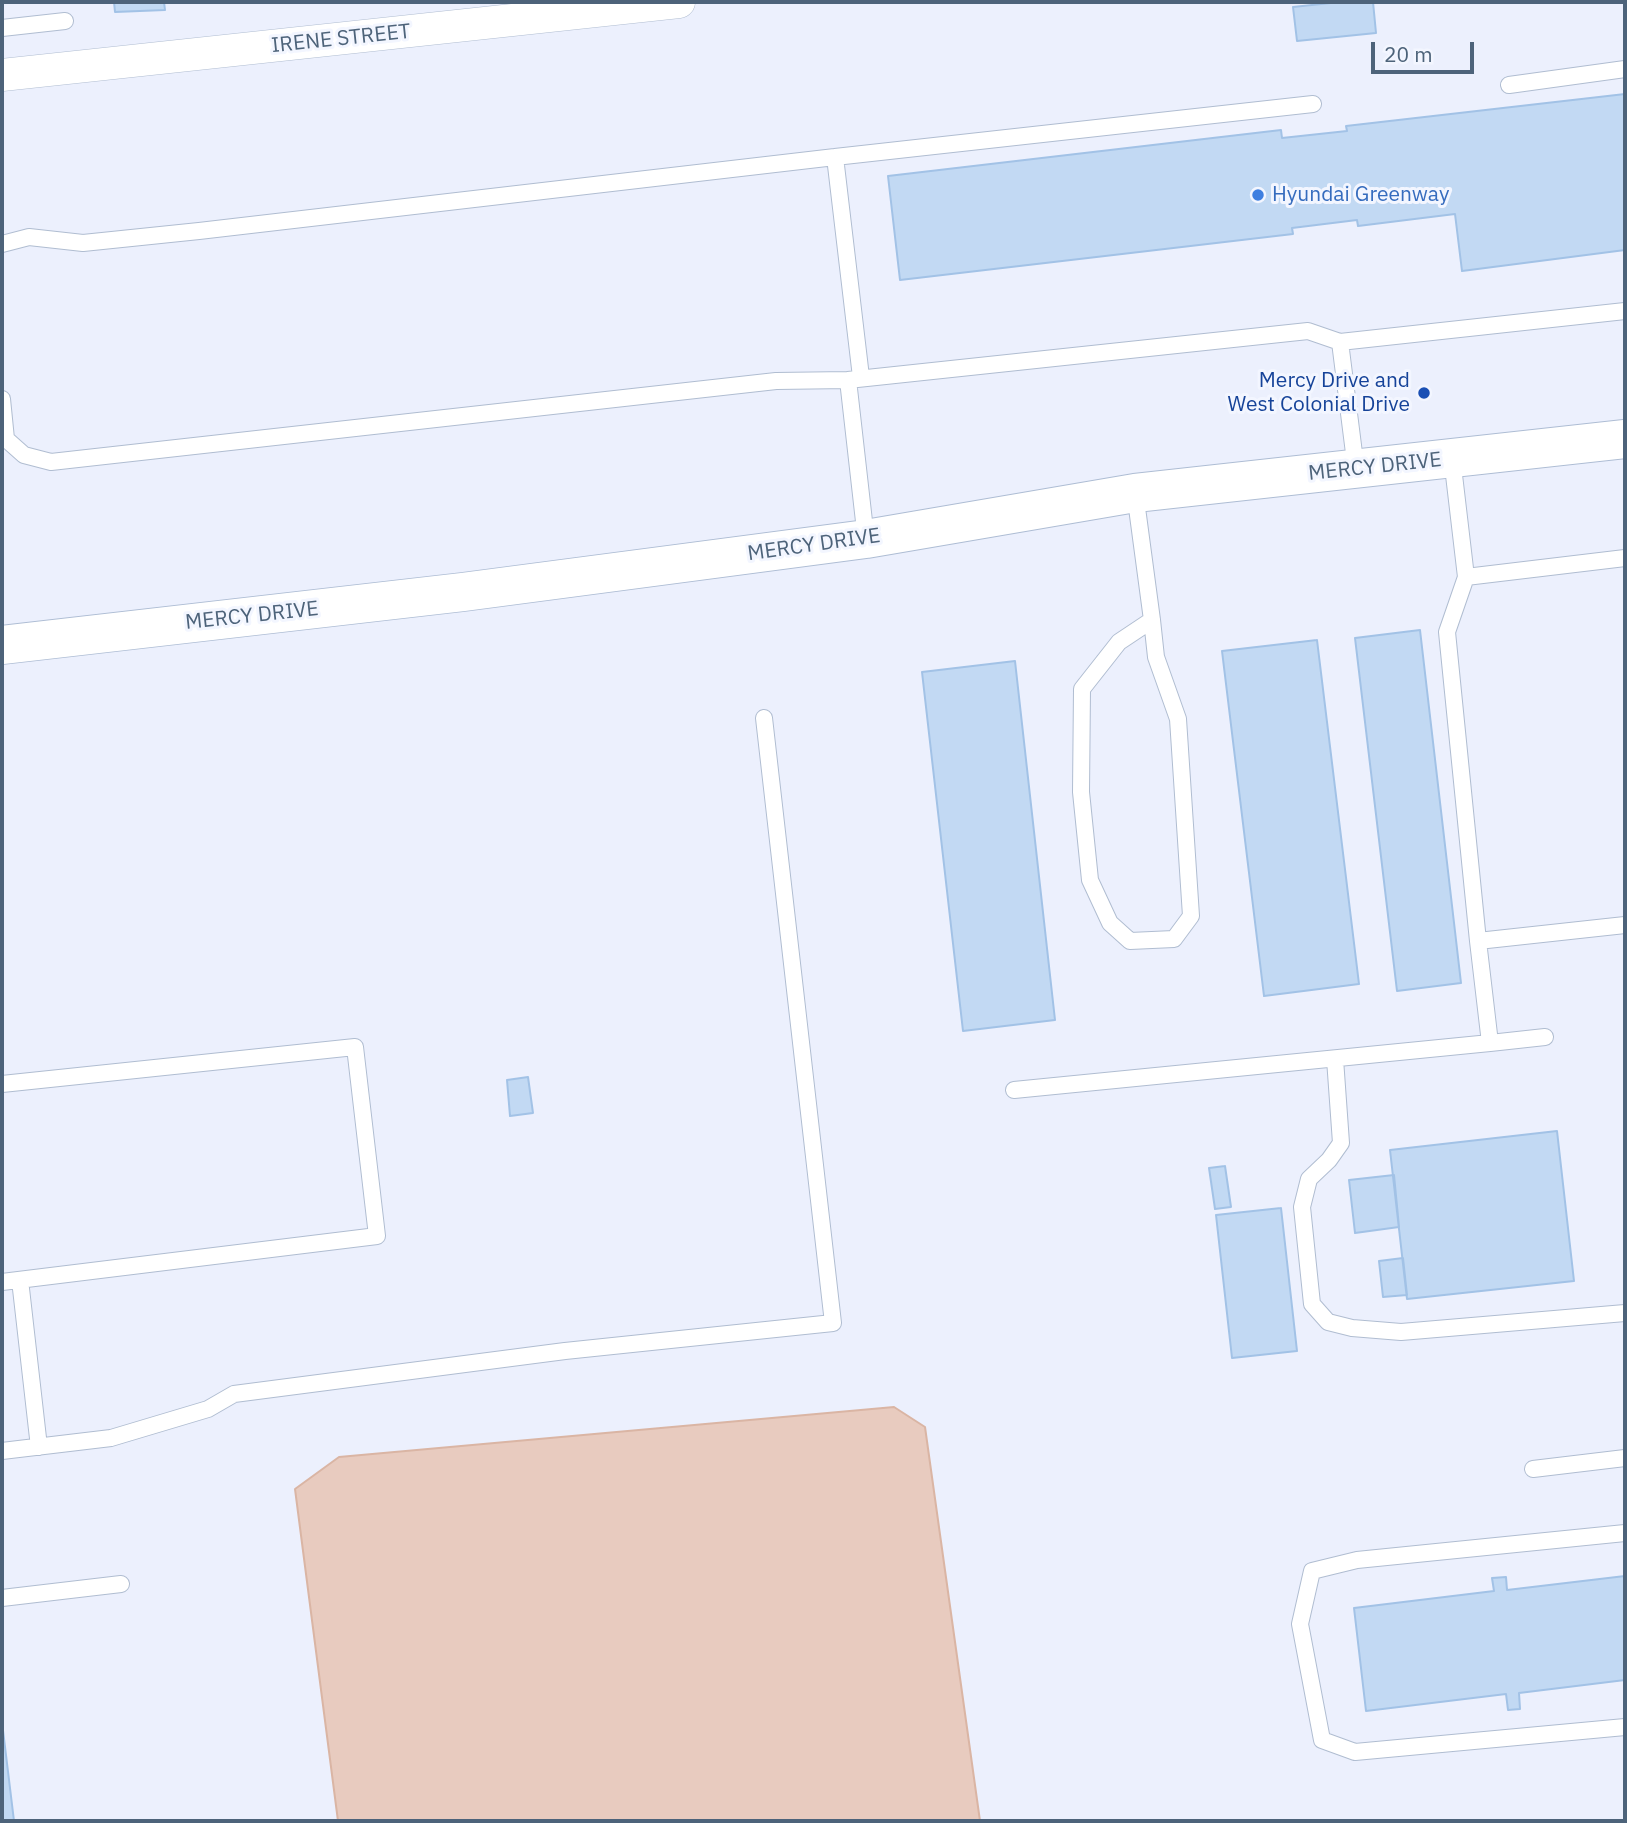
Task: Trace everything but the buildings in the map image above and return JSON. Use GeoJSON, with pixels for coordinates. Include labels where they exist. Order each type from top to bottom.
{"type":"FeatureCollection","features":[{"type":"Feature","properties":{"kind":"street","name":"IRENE STREET"},"geometry":{"type":"LineString","coordinates":[[2,75],[549,9],[679,2]]}},
{"type":"Feature","properties":{"kind":"street","name":"MERCY DRIVE"},"geometry":{"type":"LineString","coordinates":[[2,645],[463,592],[866,539],[1135,493],[1625,439]]}},
{"type":"Feature","properties":{"kind":"lane"},"geometry":{"type":"LineString","coordinates":[[2,28],[65,22]]}},
{"type":"Feature","properties":{"kind":"lane"},"geometry":{"type":"LineString","coordinates":[[1509,85],[1625,69]]}},
{"type":"Feature","properties":{"kind":"lane"},"geometry":{"type":"LineString","coordinates":[[2,244],[29,237],[83,243],[186,233],[1313,104]]}},
{"type":"Feature","properties":{"kind":"lane"},"geometry":{"type":"LineString","coordinates":[[835,158],[866,539]]}},
{"type":"Feature","properties":{"kind":"lane"},"geometry":{"type":"LineString","coordinates":[[2,399],[6,439],[23,455],[51,462],[764,382],[855,378],[1308,331],[1340,342],[1625,311]]}},
{"type":"Feature","properties":{"kind":"lane"},"geometry":{"type":"LineString","coordinates":[[1340,342],[1356,469]]}},
{"type":"Feature","properties":{"kind":"lane"},"geometry":{"type":"LineString","coordinates":[[1452,458],[1466,577],[1447,632],[1490,1043]]}},
{"type":"Feature","properties":{"kind":"lane"},"geometry":{"type":"LineString","coordinates":[[1135,493],[1152,620],[1156,657],[1178,719],[1191,916],[1174,939],[1130,941],[1110,923],[1090,880],[1081,792],[1082,690],[1119,642],[1152,620]]}},
{"type":"Feature","properties":{"kind":"lane"},"geometry":{"type":"LineString","coordinates":[[1466,577],[1625,558]]}},
{"type":"Feature","properties":{"kind":"lane"},"geometry":{"type":"LineString","coordinates":[[2,1451],[111,1438],[208,1409],[234,1394],[565,1351],[833,1323],[764,718]]}},
{"type":"Feature","properties":{"kind":"lane"},"geometry":{"type":"LineString","coordinates":[[1478,941],[1625,925]]}},
{"type":"Feature","properties":{"kind":"lane"},"geometry":{"type":"LineString","coordinates":[[1014,1090],[1545,1037]]}},
{"type":"Feature","properties":{"kind":"lane"},"geometry":{"type":"LineString","coordinates":[[2,1084],[355,1047],[377,1236],[2,1282]]}},
{"type":"Feature","properties":{"kind":"lane"},"geometry":{"type":"LineString","coordinates":[[1335,1059],[1341,1143],[1308,1179],[1302,1208],[1312,1304],[1328,1322],[1352,1328],[1401,1332],[1625,1312]]}},
{"type":"Feature","properties":{"kind":"lane"},"geometry":{"type":"LineString","coordinates":[[20,1280],[39,1447]]}},
{"type":"Feature","properties":{"kind":"lane"},"geometry":{"type":"LineString","coordinates":[[1533,1469],[1625,1458]]}},
{"type":"Feature","properties":{"kind":"lane"},"geometry":{"type":"LineString","coordinates":[[1625,1533],[1357,1560],[1312,1572],[1300,1624],[1322,1740],[1355,1752],[1625,1727]]}},
{"type":"Feature","properties":{"kind":"lane"},"geometry":{"type":"LineString","coordinates":[[2,1598],[121,1584]]}},
{"type":"Feature","properties":{"kind":"shaded area"},"geometry":{"type":"Polygon","coordinates":[[[894,1407],[925,1427],[980,1821],[338,1821],[295,1489],[339,1457],[894,1407]]]}},
{"type":"Feature","properties":{"kind":"place","name":"Hyundai Greenway"},"geometry":{"type":"Point","coordinates":[1258,195]}},
{"type":"Feature","properties":{"kind":"place","name":"Mercy Drive and West Colonial Drive"},"geometry":{"type":"Point","coordinates":[1424,393]}}]}
